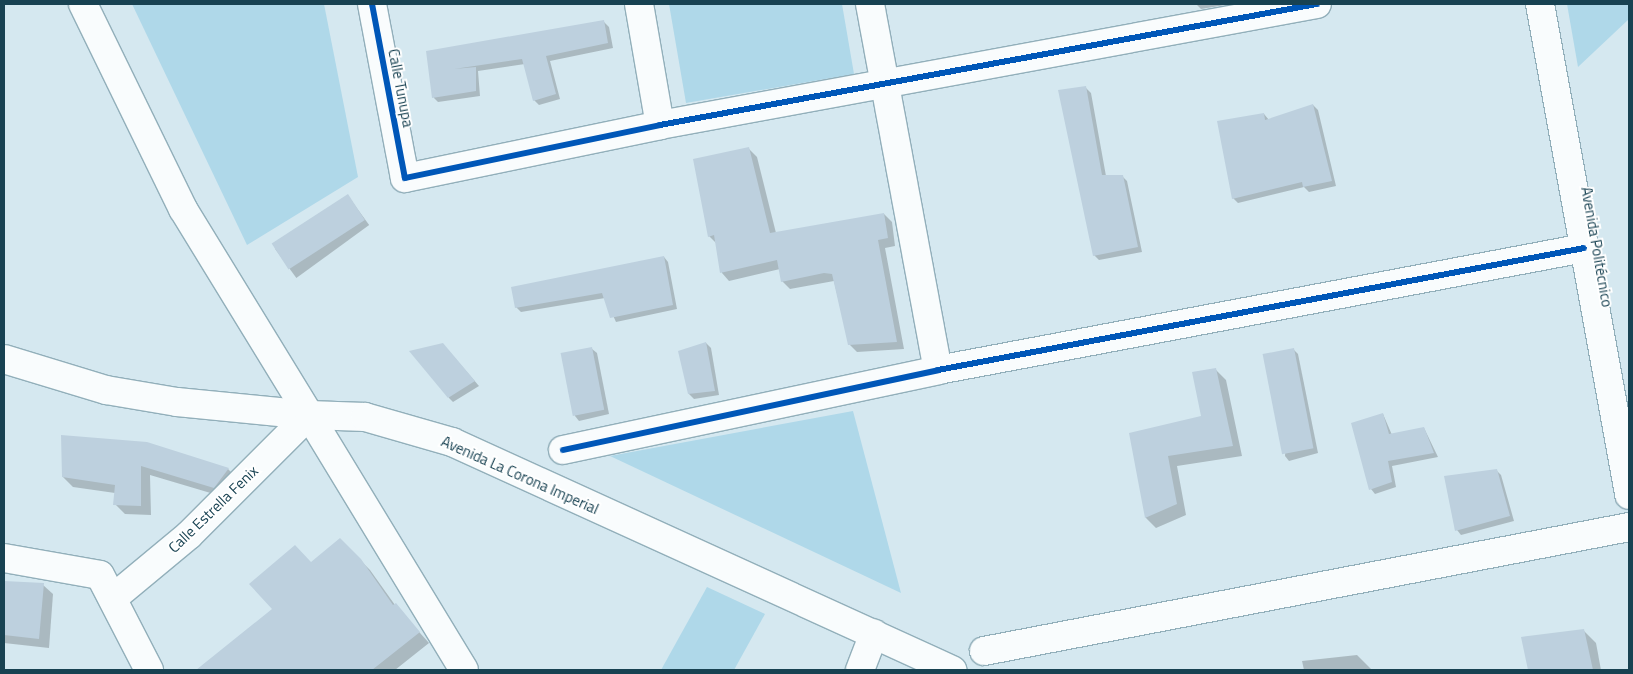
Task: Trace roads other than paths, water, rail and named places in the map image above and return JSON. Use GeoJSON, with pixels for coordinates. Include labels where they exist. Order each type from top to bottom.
{"type":"FeatureCollection","features":[{"type":"Feature","properties":{"kind":"street"},"geometry":{"type":"LineString","coordinates":[[83,4],[183,209],[464,670]]}},
{"type":"Feature","properties":{"kind":"street","name":"Calle Tunupa"},"geometry":{"type":"LineString","coordinates":[[372,4],[405,178],[660,125]]}},
{"type":"Feature","properties":{"kind":"street"},"geometry":{"type":"LineString","coordinates":[[640,4],[660,125],[1317,4]]}},
{"type":"Feature","properties":{"kind":"street"},"geometry":{"type":"LineString","coordinates":[[870,4],[938,370]]}},
{"type":"Feature","properties":{"kind":"street","name":"Avenida Politécnico"},"geometry":{"type":"LineString","coordinates":[[1540,4],[1629,495]]}},
{"type":"Feature","properties":{"kind":"street"},"geometry":{"type":"LineString","coordinates":[[563,450],[938,370],[1584,248]]}},
{"type":"Feature","properties":{"kind":"street","name":"Avenida La Corona Imperial"},"geometry":{"type":"LineString","coordinates":[[4,359],[106,390],[177,402],[310,415],[365,417],[452,442],[952,670]]}},
{"type":"Feature","properties":{"kind":"street","name":"Calle Estrella Fenix"},"geometry":{"type":"LineString","coordinates":[[113,598],[188,535],[310,415]]}},
{"type":"Feature","properties":{"kind":"street"},"geometry":{"type":"LineString","coordinates":[[984,651],[1629,526]]}},
{"type":"Feature","properties":{"kind":"street"},"geometry":{"type":"LineString","coordinates":[[4,558],[100,575],[149,670]]}},
{"type":"Feature","properties":{"kind":"street"},"geometry":{"type":"LineString","coordinates":[[860,670],[874,634]]}}]}
